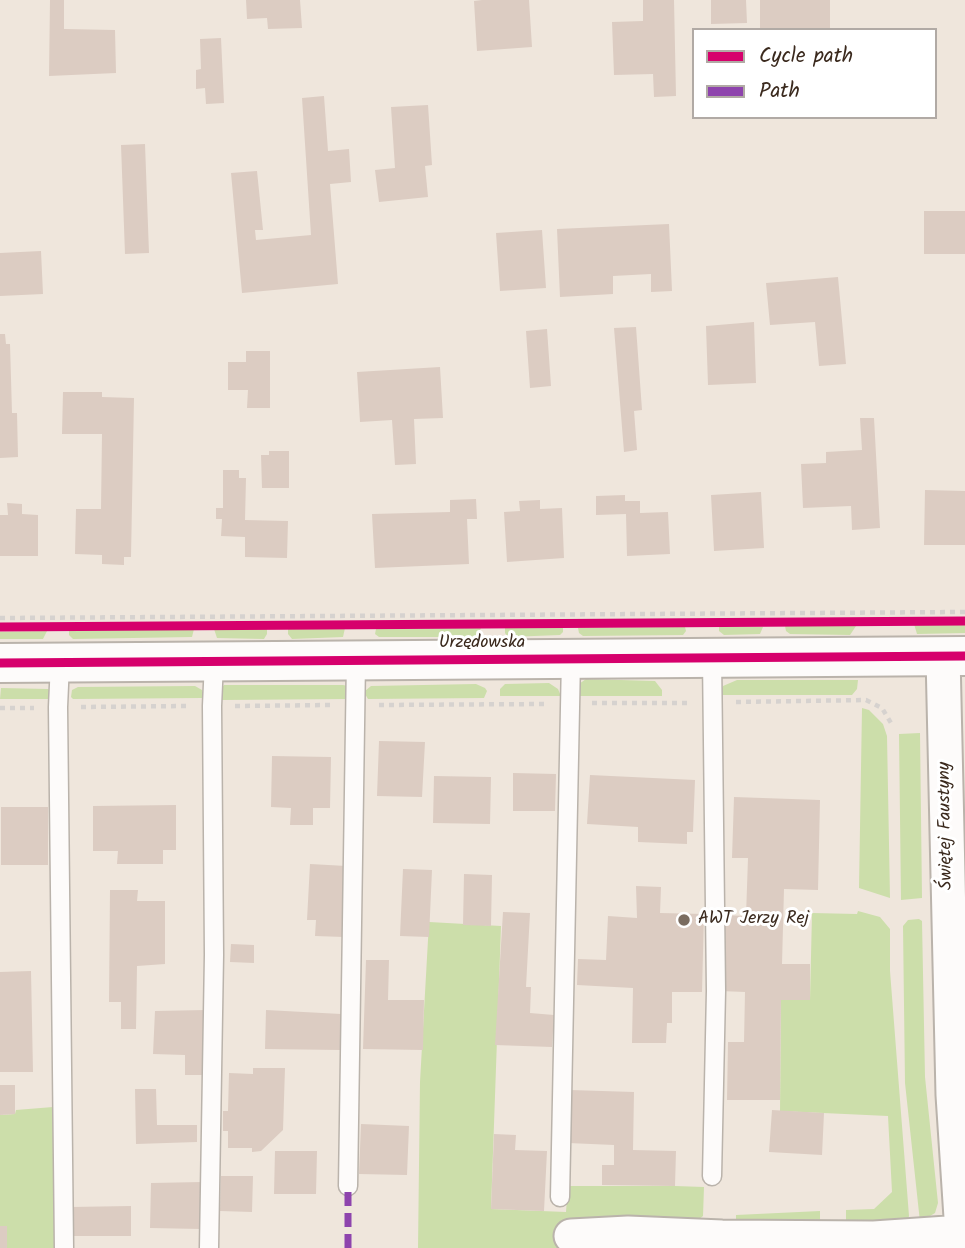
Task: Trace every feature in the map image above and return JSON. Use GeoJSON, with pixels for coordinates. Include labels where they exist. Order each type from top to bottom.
{"type":"FeatureCollection","features":[{"type":"Feature","properties":{"kind":"street","name":"Urzędowska"},"geometry":{"type":"LineString","coordinates":[[0,663],[954,656]]}},
{"type":"Feature","properties":{"kind":"street","name":"Świętej Faustyny"},"geometry":{"type":"LineString","coordinates":[[954,656],[953,1095],[963,1194],[963,1240]]}},
{"type":"Feature","properties":{"kind":"street"},"geometry":{"type":"LineString","coordinates":[[572,1236],[628,1233],[963,1240]]}},
{"type":"Feature","properties":{"kind":"lane"},"geometry":{"type":"LineString","coordinates":[[712,658],[716,854],[716,1031],[712,1176]]}},
{"type":"Feature","properties":{"kind":"lane"},"geometry":{"type":"LineString","coordinates":[[560,1197],[570,659]]}},
{"type":"Feature","properties":{"kind":"lane"},"geometry":{"type":"LineString","coordinates":[[348,1186],[356,660]]}},
{"type":"Feature","properties":{"kind":"lane"},"geometry":{"type":"LineString","coordinates":[[209,1248],[214,955],[214,662]]}},
{"type":"Feature","properties":{"kind":"lane"},"geometry":{"type":"LineString","coordinates":[[60,663],[58,707],[64,1248]]}},
{"type":"Feature","properties":{"kind":"path"},"geometry":{"type":"LineString","coordinates":[[0,618],[965,612]]}},
{"type":"Feature","properties":{"kind":"path"},"geometry":{"type":"LineString","coordinates":[[0,627],[965,621]]}},
{"type":"Feature","properties":{"kind":"path"},"geometry":{"type":"LineString","coordinates":[[0,708],[866,700],[882,708],[891,723]]}},
{"type":"Feature","properties":{"kind":"green space"},"geometry":{"type":"Polygon","coordinates":[[[914,624],[965,624],[965,633],[917,634],[914,624]]]}},
{"type":"Feature","properties":{"kind":"green space"},"geometry":{"type":"Polygon","coordinates":[[[785,626],[856,626],[850,635],[790,634],[785,626]]]}},
{"type":"Feature","properties":{"kind":"green space"},"geometry":{"type":"Polygon","coordinates":[[[563,627],[560,635],[508,637],[505,633],[505,628],[563,627]]]}},
{"type":"Feature","properties":{"kind":"green space"},"geometry":{"type":"Polygon","coordinates":[[[685,627],[683,635],[583,636],[578,628],[685,627]]]}},
{"type":"Feature","properties":{"kind":"green space"},"geometry":{"type":"Polygon","coordinates":[[[719,627],[763,627],[760,634],[724,635],[719,631],[719,627]]]}},
{"type":"Feature","properties":{"kind":"green space"},"geometry":{"type":"Polygon","coordinates":[[[345,628],[343,637],[292,639],[288,634],[288,629],[345,628]]]}},
{"type":"Feature","properties":{"kind":"green space"},"geometry":{"type":"Polygon","coordinates":[[[481,628],[477,637],[379,637],[375,634],[376,629],[481,628]]]}},
{"type":"Feature","properties":{"kind":"green space"},"geometry":{"type":"Polygon","coordinates":[[[194,629],[192,637],[73,639],[69,635],[69,630],[194,629]]]}},
{"type":"Feature","properties":{"kind":"green space"},"geometry":{"type":"Polygon","coordinates":[[[214,629],[267,629],[267,634],[264,639],[217,638],[214,629]]]}},
{"type":"Feature","properties":{"kind":"green space"},"geometry":{"type":"Polygon","coordinates":[[[47,631],[43,639],[0,639],[0,632],[47,631]]]}},
{"type":"Feature","properties":{"kind":"green space"},"geometry":{"type":"Polygon","coordinates":[[[586,679],[655,681],[662,690],[662,696],[577,696],[579,684],[586,679]]]}},
{"type":"Feature","properties":{"kind":"green space"},"geometry":{"type":"Polygon","coordinates":[[[737,680],[858,680],[857,689],[852,695],[719,695],[723,686],[737,680]]]}},
{"type":"Feature","properties":{"kind":"green space"},"geometry":{"type":"Polygon","coordinates":[[[549,683],[558,689],[561,696],[500,696],[500,689],[505,684],[549,683]]]}},
{"type":"Feature","properties":{"kind":"green space"},"geometry":{"type":"Polygon","coordinates":[[[476,684],[487,691],[484,698],[368,699],[365,694],[371,686],[476,684]]]}},
{"type":"Feature","properties":{"kind":"green space"},"geometry":{"type":"Polygon","coordinates":[[[224,685],[343,685],[348,686],[348,699],[222,700],[221,689],[224,685]]]}},
{"type":"Feature","properties":{"kind":"green space"},"geometry":{"type":"Polygon","coordinates":[[[195,686],[202,690],[202,698],[71,697],[72,690],[78,687],[195,686]]]}},
{"type":"Feature","properties":{"kind":"green space"},"geometry":{"type":"Polygon","coordinates":[[[1,688],[48,689],[52,692],[51,699],[0,699],[1,688]]]}},
{"type":"Feature","properties":{"kind":"green space"},"geometry":{"type":"Polygon","coordinates":[[[862,708],[869,710],[883,724],[887,736],[890,898],[859,888],[862,708]]]}},
{"type":"Feature","properties":{"kind":"green space"},"geometry":{"type":"Polygon","coordinates":[[[920,733],[922,898],[901,900],[899,734],[920,733]]]}},
{"type":"Feature","properties":{"kind":"green space"},"geometry":{"type":"Polygon","coordinates":[[[858,911],[880,917],[890,929],[890,971],[909,1216],[907,1223],[846,1225],[846,1210],[874,1209],[892,1192],[888,1116],[780,1111],[781,1000],[810,1000],[812,913],[857,914],[858,911]]]}},
{"type":"Feature","properties":{"kind":"green space"},"geometry":{"type":"Polygon","coordinates":[[[908,920],[922,921],[925,1077],[938,1203],[935,1213],[920,1222],[905,1083],[903,926],[908,920]]]}},
{"type":"Feature","properties":{"kind":"green space"},"geometry":{"type":"Polygon","coordinates":[[[429,922],[501,926],[491,1209],[566,1212],[568,1186],[675,1186],[704,1187],[703,1216],[693,1224],[563,1248],[418,1248],[420,1082],[429,922]]]}},
{"type":"Feature","properties":{"kind":"green space"},"geometry":{"type":"Polygon","coordinates":[[[53,1107],[55,1248],[0,1248],[0,1115],[15,1114],[16,1110],[53,1107]]]}},
{"type":"Feature","properties":{"kind":"green space"},"geometry":{"type":"Polygon","coordinates":[[[820,1211],[820,1221],[736,1222],[736,1215],[820,1211]]]}},
{"type":"Feature","properties":{"kind":"building"},"geometry":{"type":"Polygon","coordinates":[[[50,0],[64,0],[64,29],[115,30],[116,73],[49,76],[50,0]]]}},
{"type":"Feature","properties":{"kind":"building"},"geometry":{"type":"Polygon","coordinates":[[[246,0],[300,0],[302,28],[268,29],[267,18],[247,19],[246,0]]]}},
{"type":"Feature","properties":{"kind":"building"},"geometry":{"type":"Polygon","coordinates":[[[529,0],[532,47],[477,51],[474,1],[529,0]]]}},
{"type":"Feature","properties":{"kind":"building"},"geometry":{"type":"Polygon","coordinates":[[[643,0],[674,0],[676,96],[654,97],[653,74],[614,75],[612,22],[643,21],[643,0]]]}},
{"type":"Feature","properties":{"kind":"building"},"geometry":{"type":"Polygon","coordinates":[[[711,0],[746,0],[747,23],[711,24],[711,0]]]}},
{"type":"Feature","properties":{"kind":"building"},"geometry":{"type":"Polygon","coordinates":[[[760,0],[830,0],[830,28],[760,28],[760,0]]]}},
{"type":"Feature","properties":{"kind":"building"},"geometry":{"type":"Polygon","coordinates":[[[221,38],[224,103],[206,104],[205,88],[196,89],[196,70],[201,69],[200,39],[221,38]]]}},
{"type":"Feature","properties":{"kind":"building"},"geometry":{"type":"Polygon","coordinates":[[[324,96],[328,151],[349,149],[351,182],[330,184],[338,284],[242,293],[231,173],[257,171],[263,230],[255,230],[256,240],[311,235],[302,98],[324,96]]]}},
{"type":"Feature","properties":{"kind":"building"},"geometry":{"type":"Polygon","coordinates":[[[428,105],[432,165],[425,166],[428,197],[379,202],[375,170],[395,168],[391,107],[428,105]]]}},
{"type":"Feature","properties":{"kind":"building"},"geometry":{"type":"Polygon","coordinates":[[[145,144],[149,253],[125,254],[121,145],[145,144]]]}},
{"type":"Feature","properties":{"kind":"building"},"geometry":{"type":"Polygon","coordinates":[[[924,211],[965,211],[965,254],[924,254],[924,211]]]}},
{"type":"Feature","properties":{"kind":"building"},"geometry":{"type":"Polygon","coordinates":[[[669,224],[672,291],[651,292],[651,274],[613,276],[613,294],[560,297],[557,229],[669,224]]]}},
{"type":"Feature","properties":{"kind":"building"},"geometry":{"type":"Polygon","coordinates":[[[542,230],[546,288],[500,291],[496,233],[542,230]]]}},
{"type":"Feature","properties":{"kind":"building"},"geometry":{"type":"Polygon","coordinates":[[[41,251],[43,294],[0,296],[0,253],[41,251]]]}},
{"type":"Feature","properties":{"kind":"building"},"geometry":{"type":"Polygon","coordinates":[[[838,277],[846,364],[819,366],[815,322],[770,325],[766,283],[838,277]]]}},
{"type":"Feature","properties":{"kind":"building"},"geometry":{"type":"Polygon","coordinates":[[[754,322],[756,383],[708,385],[706,326],[754,322]]]}},
{"type":"Feature","properties":{"kind":"building"},"geometry":{"type":"Polygon","coordinates":[[[636,327],[642,410],[634,411],[637,450],[624,452],[614,328],[636,327]]]}},
{"type":"Feature","properties":{"kind":"building"},"geometry":{"type":"Polygon","coordinates":[[[547,329],[551,386],[530,388],[526,331],[547,329]]]}},
{"type":"Feature","properties":{"kind":"building"},"geometry":{"type":"Polygon","coordinates":[[[0,334],[5,334],[6,344],[10,344],[12,413],[17,413],[18,457],[0,458],[0,334]]]}},
{"type":"Feature","properties":{"kind":"building"},"geometry":{"type":"Polygon","coordinates":[[[246,351],[270,351],[270,408],[247,408],[248,390],[228,390],[228,362],[246,362],[246,351]]]}},
{"type":"Feature","properties":{"kind":"building"},"geometry":{"type":"Polygon","coordinates":[[[440,367],[443,418],[414,419],[416,464],[395,465],[392,420],[360,422],[357,372],[440,367]]]}},
{"type":"Feature","properties":{"kind":"building"},"geometry":{"type":"Polygon","coordinates":[[[63,392],[102,392],[102,397],[134,398],[131,557],[124,557],[124,565],[102,564],[102,555],[75,554],[76,509],[101,509],[102,434],[62,434],[63,392]]]}},
{"type":"Feature","properties":{"kind":"building"},"geometry":{"type":"Polygon","coordinates":[[[860,418],[874,418],[880,528],[852,530],[851,506],[803,508],[801,464],[826,463],[826,452],[862,450],[860,418]]]}},
{"type":"Feature","properties":{"kind":"building"},"geometry":{"type":"Polygon","coordinates":[[[269,451],[289,451],[289,488],[262,488],[261,455],[269,455],[269,451]]]}},
{"type":"Feature","properties":{"kind":"building"},"geometry":{"type":"Polygon","coordinates":[[[223,470],[239,470],[239,478],[246,478],[245,520],[288,521],[287,558],[245,557],[245,537],[221,536],[222,519],[216,519],[216,508],[223,508],[223,470]]]}},
{"type":"Feature","properties":{"kind":"building"},"geometry":{"type":"Polygon","coordinates":[[[925,490],[965,491],[965,545],[924,545],[925,490]]]}},
{"type":"Feature","properties":{"kind":"building"},"geometry":{"type":"Polygon","coordinates":[[[761,492],[764,548],[714,551],[711,495],[761,492]]]}},
{"type":"Feature","properties":{"kind":"building"},"geometry":{"type":"Polygon","coordinates":[[[625,495],[625,501],[640,501],[640,513],[668,512],[670,554],[627,556],[626,514],[596,515],[596,496],[625,495]]]}},
{"type":"Feature","properties":{"kind":"building"},"geometry":{"type":"Polygon","coordinates":[[[476,499],[477,519],[467,519],[469,564],[375,568],[372,514],[450,512],[450,500],[476,499]]]}},
{"type":"Feature","properties":{"kind":"building"},"geometry":{"type":"Polygon","coordinates":[[[540,500],[540,509],[562,508],[564,558],[507,562],[504,512],[520,511],[519,501],[540,500]]]}},
{"type":"Feature","properties":{"kind":"building"},"geometry":{"type":"Polygon","coordinates":[[[7,503],[22,504],[22,514],[38,515],[38,556],[0,556],[0,515],[8,515],[7,503]]]}},
{"type":"Feature","properties":{"kind":"building"},"geometry":{"type":"Polygon","coordinates":[[[379,741],[425,742],[422,797],[377,796],[379,741]]]}},
{"type":"Feature","properties":{"kind":"building"},"geometry":{"type":"Polygon","coordinates":[[[272,756],[331,757],[330,808],[313,808],[313,825],[290,825],[291,808],[271,807],[272,756]]]}},
{"type":"Feature","properties":{"kind":"building"},"geometry":{"type":"Polygon","coordinates":[[[513,773],[556,774],[555,811],[513,811],[513,773]]]}},
{"type":"Feature","properties":{"kind":"building"},"geometry":{"type":"Polygon","coordinates":[[[590,775],[695,780],[693,832],[687,832],[687,844],[638,842],[638,827],[587,824],[590,775]]]}},
{"type":"Feature","properties":{"kind":"building"},"geometry":{"type":"Polygon","coordinates":[[[434,776],[491,777],[490,824],[433,823],[434,776]]]}},
{"type":"Feature","properties":{"kind":"building"},"geometry":{"type":"Polygon","coordinates":[[[734,797],[820,800],[818,890],[784,889],[782,964],[810,964],[810,1000],[781,1000],[780,1100],[727,1100],[728,1042],[744,1042],[745,992],[720,991],[721,915],[746,916],[748,858],[732,858],[734,797]]]}},
{"type":"Feature","properties":{"kind":"building"},"geometry":{"type":"Polygon","coordinates":[[[176,805],[176,850],[163,850],[163,864],[117,864],[118,851],[93,851],[93,806],[176,805]]]}},
{"type":"Feature","properties":{"kind":"building"},"geometry":{"type":"Polygon","coordinates":[[[1,807],[48,807],[48,865],[1,865],[1,807]]]}},
{"type":"Feature","properties":{"kind":"building"},"geometry":{"type":"Polygon","coordinates":[[[310,864],[346,866],[344,937],[315,936],[316,920],[307,920],[310,864]]]}},
{"type":"Feature","properties":{"kind":"building"},"geometry":{"type":"Polygon","coordinates":[[[403,869],[432,870],[429,937],[400,936],[403,869]]]}},
{"type":"Feature","properties":{"kind":"building"},"geometry":{"type":"Polygon","coordinates":[[[464,874],[492,875],[491,926],[463,925],[464,874]]]}},
{"type":"Feature","properties":{"kind":"building"},"geometry":{"type":"Polygon","coordinates":[[[636,886],[661,887],[660,913],[704,914],[702,992],[672,992],[672,1023],[667,1023],[666,1043],[632,1043],[633,988],[577,985],[578,959],[606,960],[608,916],[637,918],[636,886]]]}},
{"type":"Feature","properties":{"kind":"building"},"geometry":{"type":"Polygon","coordinates":[[[110,890],[138,890],[137,901],[165,901],[165,964],[137,966],[136,1029],[121,1029],[121,1002],[109,1002],[110,890]]]}},
{"type":"Feature","properties":{"kind":"building"},"geometry":{"type":"Polygon","coordinates":[[[503,912],[530,913],[526,987],[531,987],[530,1013],[554,1015],[552,1047],[495,1045],[503,912]]]}},
{"type":"Feature","properties":{"kind":"building"},"geometry":{"type":"Polygon","coordinates":[[[231,944],[254,945],[254,963],[230,962],[231,944]]]}},
{"type":"Feature","properties":{"kind":"building"},"geometry":{"type":"Polygon","coordinates":[[[366,960],[389,960],[388,1000],[424,1000],[423,1050],[363,1049],[366,960]]]}},
{"type":"Feature","properties":{"kind":"building"},"geometry":{"type":"Polygon","coordinates":[[[31,971],[33,1072],[0,1072],[0,972],[31,971]]]}},
{"type":"Feature","properties":{"kind":"building"},"geometry":{"type":"Polygon","coordinates":[[[206,1010],[204,1075],[185,1075],[185,1055],[153,1054],[155,1011],[206,1010]]]}},
{"type":"Feature","properties":{"kind":"building"},"geometry":{"type":"Polygon","coordinates":[[[266,1010],[341,1014],[340,1050],[265,1049],[266,1010]]]}},
{"type":"Feature","properties":{"kind":"building"},"geometry":{"type":"Polygon","coordinates":[[[253,1068],[285,1068],[283,1130],[261,1151],[252,1152],[252,1148],[228,1148],[228,1131],[223,1131],[223,1111],[228,1111],[229,1073],[253,1074],[253,1068]]]}},
{"type":"Feature","properties":{"kind":"building"},"geometry":{"type":"Polygon","coordinates":[[[0,1085],[15,1085],[15,1114],[0,1115],[0,1085]]]}},
{"type":"Feature","properties":{"kind":"building"},"geometry":{"type":"Polygon","coordinates":[[[135,1089],[156,1089],[157,1125],[197,1125],[197,1142],[136,1144],[135,1089]]]}},
{"type":"Feature","properties":{"kind":"building"},"geometry":{"type":"Polygon","coordinates":[[[570,1090],[634,1092],[633,1150],[676,1151],[675,1186],[602,1185],[602,1165],[614,1165],[614,1145],[568,1143],[570,1090]]]}},
{"type":"Feature","properties":{"kind":"building"},"geometry":{"type":"Polygon","coordinates":[[[772,1110],[824,1113],[822,1155],[769,1152],[772,1110]]]}},
{"type":"Feature","properties":{"kind":"building"},"geometry":{"type":"Polygon","coordinates":[[[361,1124],[409,1126],[407,1175],[359,1174],[361,1124]]]}},
{"type":"Feature","properties":{"kind":"building"},"geometry":{"type":"Polygon","coordinates":[[[494,1134],[516,1135],[515,1150],[547,1151],[544,1211],[491,1209],[494,1134]]]}},
{"type":"Feature","properties":{"kind":"building"},"geometry":{"type":"Polygon","coordinates":[[[275,1151],[317,1151],[316,1194],[274,1194],[275,1151]]]}},
{"type":"Feature","properties":{"kind":"building"},"geometry":{"type":"Polygon","coordinates":[[[221,1176],[253,1176],[252,1212],[220,1211],[221,1176]]]}},
{"type":"Feature","properties":{"kind":"building"},"geometry":{"type":"Polygon","coordinates":[[[202,1182],[201,1229],[150,1228],[151,1183],[202,1182]]]}},
{"type":"Feature","properties":{"kind":"building"},"geometry":{"type":"Polygon","coordinates":[[[131,1206],[131,1236],[71,1236],[71,1207],[131,1206]]]}},
{"type":"Feature","properties":{"kind":"building"},"geometry":{"type":"Polygon","coordinates":[[[0,1226],[7,1226],[7,1248],[0,1248],[0,1226]]]}},
{"type":"Feature","properties":{"kind":"marked path"},"geometry":{"type":"LineString","coordinates":[[348,1186],[348,1248]]}},
{"type":"Feature","properties":{"kind":"cycle path"},"geometry":{"type":"LineString","coordinates":[[0,627],[965,621]]}},
{"type":"Feature","properties":{"kind":"cycle path"},"geometry":{"type":"LineString","coordinates":[[0,663],[965,656]]}},
{"type":"Feature","properties":{"kind":"place","name":"AWT Jerzy Rej"},"geometry":{"type":"Point","coordinates":[684,920]}}]}
